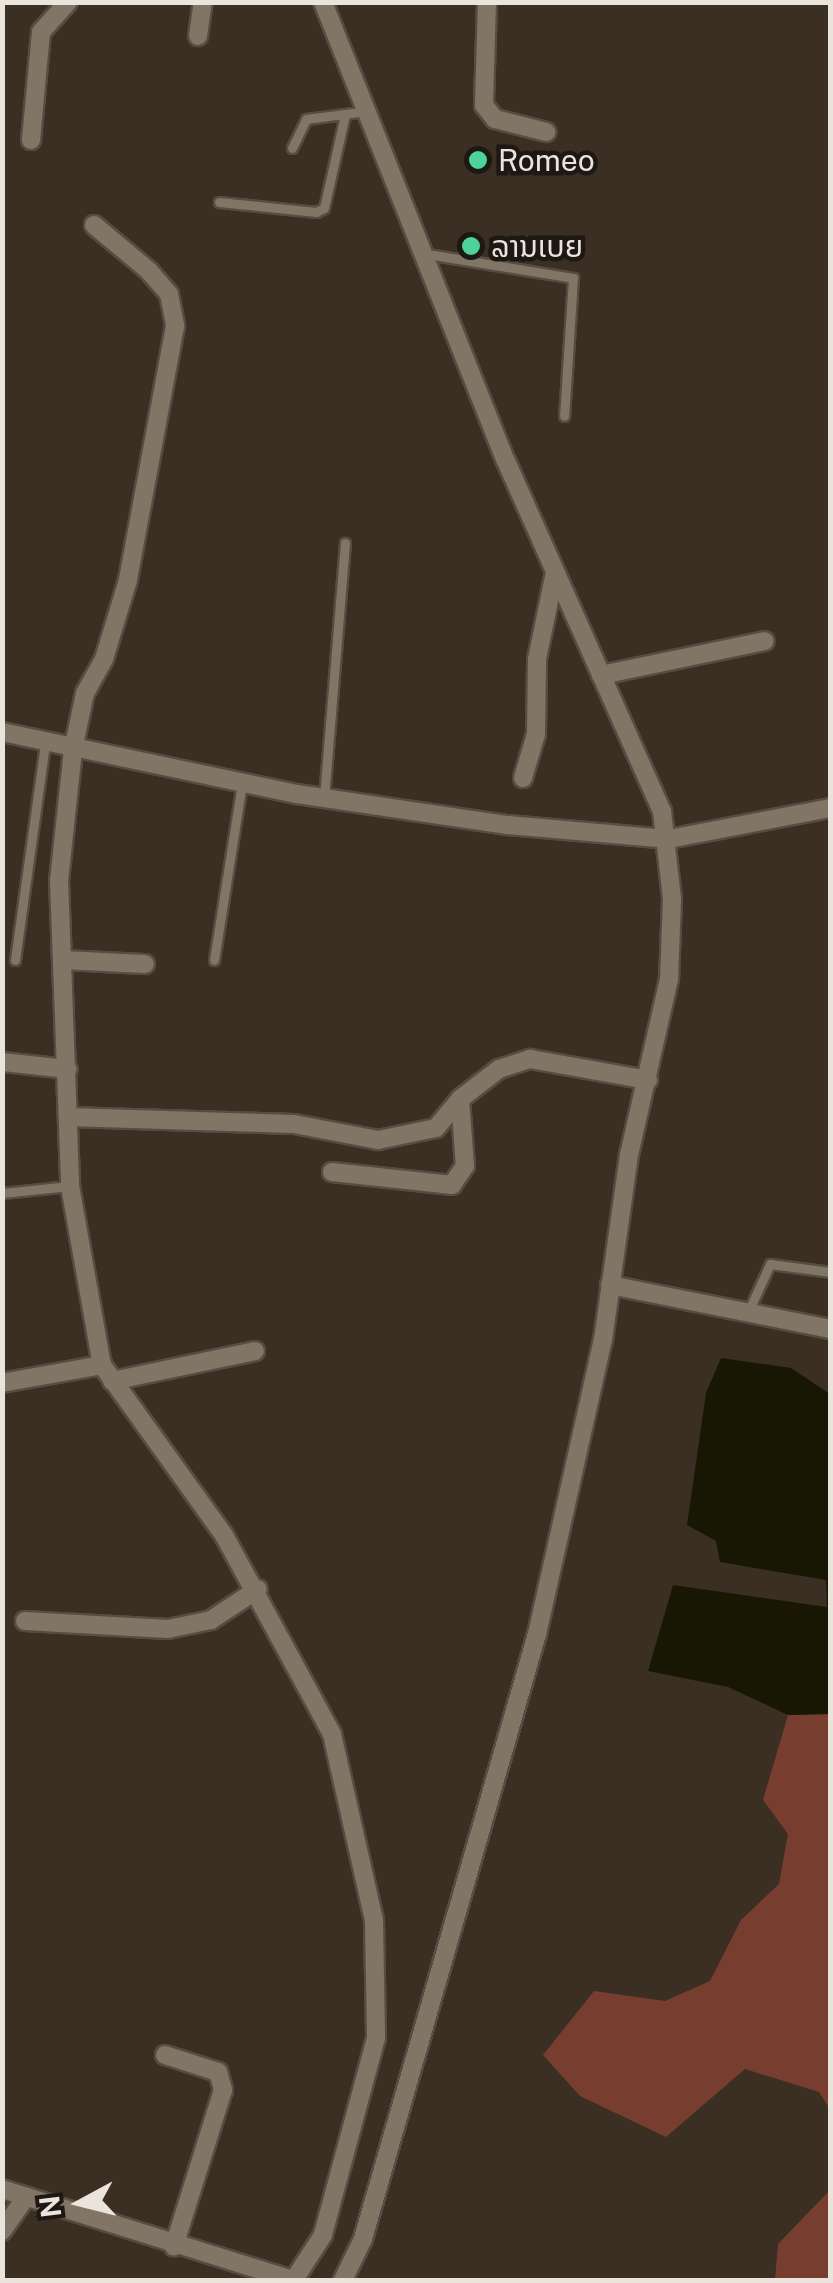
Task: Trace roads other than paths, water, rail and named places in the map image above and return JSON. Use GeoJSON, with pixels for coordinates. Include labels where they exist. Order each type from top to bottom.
{"type":"FeatureCollection","features":[{"type":"Feature","properties":{"kind":"street"},"geometry":{"type":"LineString","coordinates":[[31,140],[41,32],[68,2]]}},
{"type":"Feature","properties":{"kind":"street"},"geometry":{"type":"LineString","coordinates":[[198,36],[203,2]]}},
{"type":"Feature","properties":{"kind":"street"},"geometry":{"type":"LineString","coordinates":[[323,2],[555,572],[669,839],[669,979],[629,1154],[610,1285],[536,1634],[363,2239],[343,2280]]}},
{"type":"Feature","properties":{"kind":"street"},"geometry":{"type":"LineString","coordinates":[[487,2],[484,105],[495,119],[546,132]]}},
{"type":"Feature","properties":{"kind":"street"},"geometry":{"type":"LineString","coordinates":[[2,2189],[174,2246],[294,2280],[322,2235],[376,2038],[374,1920],[332,1734],[258,1589],[107,1373],[70,1186],[58,880],[73,750],[85,693],[104,660],[128,580],[176,326],[159,282],[94,225]]}},
{"type":"Feature","properties":{"kind":"street"},"geometry":{"type":"LineString","coordinates":[[523,778],[536,734],[537,660],[555,572]]}},
{"type":"Feature","properties":{"kind":"street"},"geometry":{"type":"LineString","coordinates":[[601,675],[765,641]]}},
{"type":"Feature","properties":{"kind":"street"},"geometry":{"type":"LineString","coordinates":[[2,732],[45,745],[242,783],[508,825],[669,839],[830,808]]}},
{"type":"Feature","properties":{"kind":"street"},"geometry":{"type":"LineString","coordinates":[[62,960],[145,964]]}},
{"type":"Feature","properties":{"kind":"street"},"geometry":{"type":"LineString","coordinates":[[68,1117],[294,1124],[378,1140],[436,1128],[460,1100],[499,1069],[530,1059],[648,1080]]}},
{"type":"Feature","properties":{"kind":"street"},"geometry":{"type":"LineString","coordinates":[[2,1062],[68,1070]]}},
{"type":"Feature","properties":{"kind":"street"},"geometry":{"type":"LineString","coordinates":[[332,1172],[452,1185],[465,1166],[460,1100]]}},
{"type":"Feature","properties":{"kind":"street"},"geometry":{"type":"LineString","coordinates":[[610,1285],[830,1329]]}},
{"type":"Feature","properties":{"kind":"street"},"geometry":{"type":"LineString","coordinates":[[2,1383],[107,1373],[254,1351]]}},
{"type":"Feature","properties":{"kind":"street"},"geometry":{"type":"LineString","coordinates":[[25,1621],[168,1628],[211,1620],[258,1589]]}},
{"type":"Feature","properties":{"kind":"street"},"geometry":{"type":"LineString","coordinates":[[165,2056],[218,2072],[223,2090],[174,2246]]}},
{"type":"Feature","properties":{"kind":"street"},"geometry":{"type":"LineString","coordinates":[[2,2231],[26,2198]]}},
{"type":"Feature","properties":{"kind":"lane"},"geometry":{"type":"LineString","coordinates":[[292,148],[298,124],[368,111]]}},
{"type":"Feature","properties":{"kind":"lane"},"geometry":{"type":"LineString","coordinates":[[219,202],[316,212],[324,208],[344,115]]}},
{"type":"Feature","properties":{"kind":"lane"},"geometry":{"type":"LineString","coordinates":[[427,254],[573,278],[564,416]]}},
{"type":"Feature","properties":{"kind":"lane"},"geometry":{"type":"LineString","coordinates":[[324,798],[345,542]]}},
{"type":"Feature","properties":{"kind":"lane"},"geometry":{"type":"LineString","coordinates":[[15,960],[45,745]]}},
{"type":"Feature","properties":{"kind":"lane"},"geometry":{"type":"LineString","coordinates":[[214,960],[242,783]]}},
{"type":"Feature","properties":{"kind":"lane"},"geometry":{"type":"LineString","coordinates":[[2,1193],[70,1186]]}},
{"type":"Feature","properties":{"kind":"lane"},"geometry":{"type":"LineString","coordinates":[[748,1312],[770,1264],[830,1272]]}},
{"type":"Feature","properties":{"kind":"place","name":"Romeo"},"geometry":{"type":"Point","coordinates":[478,160]}},
{"type":"Feature","properties":{"kind":"place","name":"ລານເບຍ"},"geometry":{"type":"Point","coordinates":[471,246]}}]}
